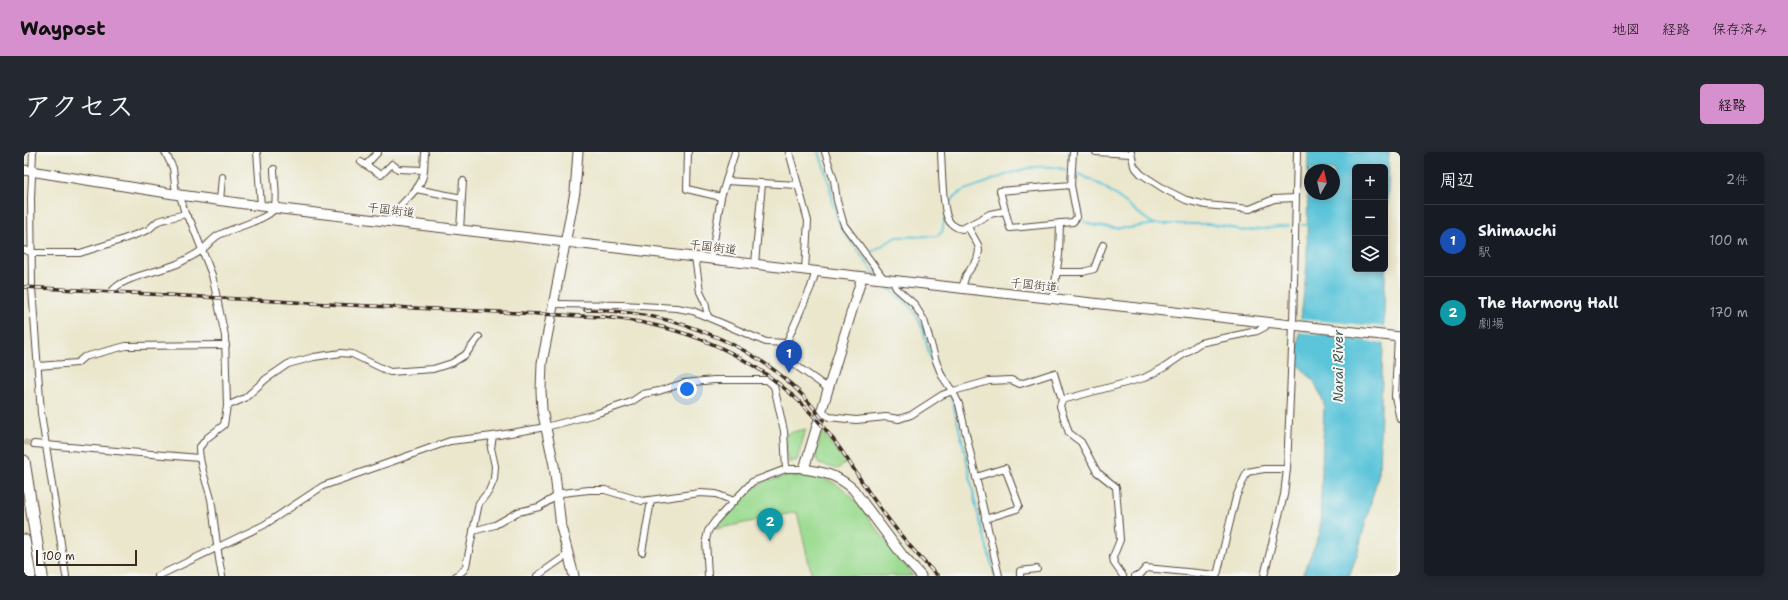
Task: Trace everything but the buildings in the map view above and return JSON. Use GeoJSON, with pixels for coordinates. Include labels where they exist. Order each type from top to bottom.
{"type":"FeatureCollection","features":[{"type":"Feature","properties":{"kind":"highway"},"geometry":{"type":"LineString","coordinates":[[24,461],[42,576]]}},
{"type":"Feature","properties":{"kind":"highway"},"geometry":{"type":"LineString","coordinates":[[24,540],[30,576]]}},
{"type":"Feature","properties":{"kind":"street"},"geometry":{"type":"LineString","coordinates":[[33,152],[28,170],[33,253],[32,288],[41,413],[48,446],[66,576]]}},
{"type":"Feature","properties":{"kind":"street"},"geometry":{"type":"LineString","coordinates":[[165,152],[173,168],[178,195],[184,214],[191,222],[212,275],[226,336],[227,406],[224,425],[207,438],[199,448],[199,458],[210,499],[216,549],[222,576]]}},
{"type":"Feature","properties":{"kind":"street"},"geometry":{"type":"LineString","coordinates":[[257,152],[261,206]]}},
{"type":"Feature","properties":{"kind":"street"},"geometry":{"type":"LineString","coordinates":[[378,152],[364,164],[381,175],[392,164],[398,169],[424,170]]}},
{"type":"Feature","properties":{"kind":"street"},"geometry":{"type":"LineString","coordinates":[[574,576],[567,555],[561,527],[554,464],[542,405],[541,379],[565,242],[570,226],[575,192],[578,152]]}},
{"type":"Feature","properties":{"kind":"street"},"geometry":{"type":"LineString","coordinates":[[688,152],[687,189],[721,196]]}},
{"type":"Feature","properties":{"kind":"street"},"geometry":{"type":"LineString","coordinates":[[711,260],[721,196],[735,152]]}},
{"type":"Feature","properties":{"kind":"street"},"geometry":{"type":"LineString","coordinates":[[789,152],[808,221],[805,270]]}},
{"type":"Feature","properties":{"kind":"street"},"geometry":{"type":"LineString","coordinates":[[826,152],[844,225],[883,279],[914,304],[924,320],[936,361],[949,393],[959,404],[999,576]]}},
{"type":"Feature","properties":{"kind":"street"},"geometry":{"type":"LineString","coordinates":[[941,152],[947,218],[957,228],[962,229],[990,214],[1005,211]]}},
{"type":"Feature","properties":{"kind":"street"},"geometry":{"type":"LineString","coordinates":[[1071,185],[1000,190],[1010,228],[1073,222],[1077,217],[1071,185],[1073,152]]}},
{"type":"Feature","properties":{"kind":"street"},"geometry":{"type":"LineString","coordinates":[[1096,152],[1131,153],[1134,166],[1141,174],[1166,190],[1186,200],[1206,205],[1250,209],[1274,199],[1295,198]]}},
{"type":"Feature","properties":{"kind":"street"},"geometry":{"type":"LineString","coordinates":[[1264,576],[1284,495],[1287,469],[1295,325],[1296,152]]}},
{"type":"Feature","properties":{"kind":"street"},"geometry":{"type":"LineString","coordinates":[[390,221],[393,213],[416,189],[424,177],[425,153]]}},
{"type":"Feature","properties":{"kind":"street"},"geometry":{"type":"LineString","coordinates":[[112,290],[115,287],[136,277],[177,264],[202,250],[218,235],[246,225],[270,213],[274,208],[274,169]]}},
{"type":"Feature","properties":{"kind":"street","name":"千国街道"},"geometry":{"type":"LineString","coordinates":[[28,170],[178,195],[274,208],[1053,299],[1397,336]]}},
{"type":"Feature","properties":{"kind":"street"},"geometry":{"type":"LineString","coordinates":[[220,201],[222,177]]}},
{"type":"Feature","properties":{"kind":"street"},"geometry":{"type":"LineString","coordinates":[[726,181],[798,185]]}},
{"type":"Feature","properties":{"kind":"street"},"geometry":{"type":"LineString","coordinates":[[460,230],[463,182]]}},
{"type":"Feature","properties":{"kind":"street"},"geometry":{"type":"LineString","coordinates":[[755,264],[762,183]]}},
{"type":"Feature","properties":{"kind":"street"},"geometry":{"type":"LineString","coordinates":[[416,189],[462,198]]}},
{"type":"Feature","properties":{"kind":"street"},"geometry":{"type":"LineString","coordinates":[[24,250],[33,253],[80,253],[148,230],[158,222],[184,214]]}},
{"type":"Feature","properties":{"kind":"street"},"geometry":{"type":"LineString","coordinates":[[1053,299],[1056,272],[1060,255],[1060,223]]}},
{"type":"Feature","properties":{"kind":"street"},"geometry":{"type":"LineString","coordinates":[[962,288],[966,275],[977,260],[979,251],[978,245],[968,226]]}},
{"type":"Feature","properties":{"kind":"street"},"geometry":{"type":"LineString","coordinates":[[1056,272],[1083,272],[1094,269],[1103,245]]}},
{"type":"Feature","properties":{"kind":"street"},"geometry":{"type":"LineString","coordinates":[[695,257],[700,292],[705,302],[708,317]]}},
{"type":"Feature","properties":{"kind":"street"},"geometry":{"type":"LineString","coordinates":[[816,271],[812,287],[781,355],[829,388]]}},
{"type":"Feature","properties":{"kind":"street"},"geometry":{"type":"LineString","coordinates":[[804,469],[862,277]]}},
{"type":"Feature","properties":{"kind":"street"},"geometry":{"type":"LineString","coordinates":[[554,304],[622,305],[677,308],[693,311],[766,342],[786,343]]}},
{"type":"Feature","properties":{"kind":"street"},"geometry":{"type":"LineString","coordinates":[[1062,400],[1144,378],[1165,367],[1200,342],[1258,331],[1265,327],[1267,322]]}},
{"type":"Feature","properties":{"kind":"street"},"geometry":{"type":"LineString","coordinates":[[1397,336],[1396,397],[1400,419]]}},
{"type":"Feature","properties":{"kind":"street"},"geometry":{"type":"LineString","coordinates":[[227,406],[245,398],[266,378],[288,364],[314,357],[341,353],[352,354],[390,372],[434,369],[452,363],[465,355],[479,337]]}},
{"type":"Feature","properties":{"kind":"street"},"geometry":{"type":"LineString","coordinates":[[38,366],[78,363],[84,357],[126,346],[226,345]]}},
{"type":"Feature","properties":{"kind":"street"},"geometry":{"type":"LineString","coordinates":[[822,411],[829,417],[856,420],[886,417],[899,419],[911,416],[942,395],[989,381],[1011,380],[1020,384],[1054,373],[1062,400],[1060,406],[1069,433],[1081,442],[1097,472],[1116,487],[1120,540],[1113,557],[1114,563],[1123,576]]}},
{"type":"Feature","properties":{"kind":"street"},"geometry":{"type":"LineString","coordinates":[[158,576],[264,525],[323,486],[450,441],[493,436],[546,427],[595,414],[631,402],[643,394],[659,391],[684,383],[714,380],[767,380],[774,386],[784,431],[786,469]]}},
{"type":"Feature","properties":{"kind":"street"},"geometry":{"type":"LineString","coordinates":[[456,576],[464,570],[466,566],[479,503],[489,492],[494,478],[495,466],[491,448],[493,436]]}},
{"type":"Feature","properties":{"kind":"street"},"geometry":{"type":"LineString","coordinates":[[34,444],[199,458]]}},
{"type":"Feature","properties":{"kind":"street"},"geometry":{"type":"LineString","coordinates":[[976,476],[1005,468],[1019,505],[1017,509],[985,518]]}},
{"type":"Feature","properties":{"kind":"street"},"geometry":{"type":"LineString","coordinates":[[708,576],[706,540],[708,531],[715,521],[752,482],[786,469],[804,469],[832,475],[846,482],[853,488],[903,556],[921,576]]}},
{"type":"Feature","properties":{"kind":"street"},"geometry":{"type":"LineString","coordinates":[[1135,576],[1139,576],[1146,568],[1218,575],[1236,497],[1247,472],[1264,469],[1287,469]]}},
{"type":"Feature","properties":{"kind":"street"},"geometry":{"type":"LineString","coordinates":[[473,530],[495,525],[518,512],[539,507],[562,493],[569,492],[605,490],[642,501],[651,501],[657,498],[700,493],[716,494],[734,501]]}},
{"type":"Feature","properties":{"kind":"street"},"geometry":{"type":"LineString","coordinates":[[642,552],[651,501]]}},
{"type":"Feature","properties":{"kind":"street"},"geometry":{"type":"LineString","coordinates":[[537,576],[567,555]]}},
{"type":"Feature","properties":{"kind":"street"},"geometry":{"type":"LineString","coordinates":[[1020,576],[1020,571],[1037,568]]}},
{"type":"Feature","properties":{"kind":"green space"},"geometry":{"type":"Polygon","coordinates":[[[806,429],[797,460],[789,462],[787,458],[786,434],[806,429]]]}},
{"type":"Feature","properties":{"kind":"green space"},"geometry":{"type":"Polygon","coordinates":[[[822,432],[846,463],[838,469],[819,464],[815,457],[822,432]]]}},
{"type":"Feature","properties":{"kind":"green space"},"geometry":{"type":"Polygon","coordinates":[[[789,476],[824,479],[838,485],[853,498],[913,576],[812,576],[797,512],[716,529],[751,490],[766,481],[789,476]]]}},
{"type":"Feature","properties":{"kind":"water","name":"Narai River"},"geometry":{"type":"Polygon","coordinates":[[[1308,152],[1389,152],[1388,184],[1388,164],[1352,164],[1352,272],[1385,272],[1379,472],[1357,555],[1349,576],[1302,576],[1320,533],[1324,403],[1315,383],[1296,362],[1307,265],[1308,200],[1340,200],[1340,164],[1308,164],[1308,152]]]}},
{"type":"Feature","properties":{"kind":"pier"},"geometry":{"type":"Polygon","coordinates":[[[1299,319],[1386,327],[1385,344],[1329,335],[1298,332],[1299,319]]]}},
{"type":"Feature","properties":{"kind":"waterway"},"geometry":{"type":"LineString","coordinates":[[819,152],[830,186],[832,202],[839,222],[845,233],[876,275]]}},
{"type":"Feature","properties":{"kind":"waterway"},"geometry":{"type":"LineString","coordinates":[[1069,152],[1070,161]]}},
{"type":"Feature","properties":{"kind":"waterway"},"geometry":{"type":"LineString","coordinates":[[947,210],[953,199],[967,189],[1016,172],[1035,167],[1046,167],[1058,168],[1082,175],[1113,193],[1154,224]]}},
{"type":"Feature","properties":{"kind":"waterway"},"geometry":{"type":"LineString","coordinates":[[1079,214],[1085,222],[1097,226],[1114,228],[1130,228],[1154,224],[1209,224],[1228,226],[1242,231],[1289,226]]}},
{"type":"Feature","properties":{"kind":"waterway"},"geometry":{"type":"LineString","coordinates":[[867,255],[896,237],[937,236],[942,232],[945,218]]}},
{"type":"Feature","properties":{"kind":"waterway"},"geometry":{"type":"LineString","coordinates":[[1302,225],[1309,225]]}},
{"type":"Feature","properties":{"kind":"waterway"},"geometry":{"type":"LineString","coordinates":[[881,282],[909,305],[917,316],[923,330],[932,364],[952,400],[965,452],[976,507],[995,576]]}},
{"type":"Feature","properties":{"kind":"tunnel"},"geometry":{"type":"LineString","coordinates":[[24,442],[34,444]]}},
{"type":"Feature","properties":{"kind":"railway"},"geometry":{"type":"LineString","coordinates":[[24,287],[328,304],[603,317],[670,329],[702,340],[731,353],[759,369],[785,389],[810,412],[833,439],[887,518],[911,548],[938,576]]}},
{"type":"Feature","properties":{"kind":"railway"},"geometry":{"type":"LineString","coordinates":[[585,310],[618,312],[652,317],[685,325],[717,337],[748,353],[776,372],[801,394],[823,420]]}},
{"type":"Feature","properties":{"kind":"place","name":"Shimauchi"},"geometry":{"type":"Point","coordinates":[789,373]}},
{"type":"Feature","properties":{"kind":"place","name":"The Harmony Hall"},"geometry":{"type":"Point","coordinates":[770,541]}}]}
